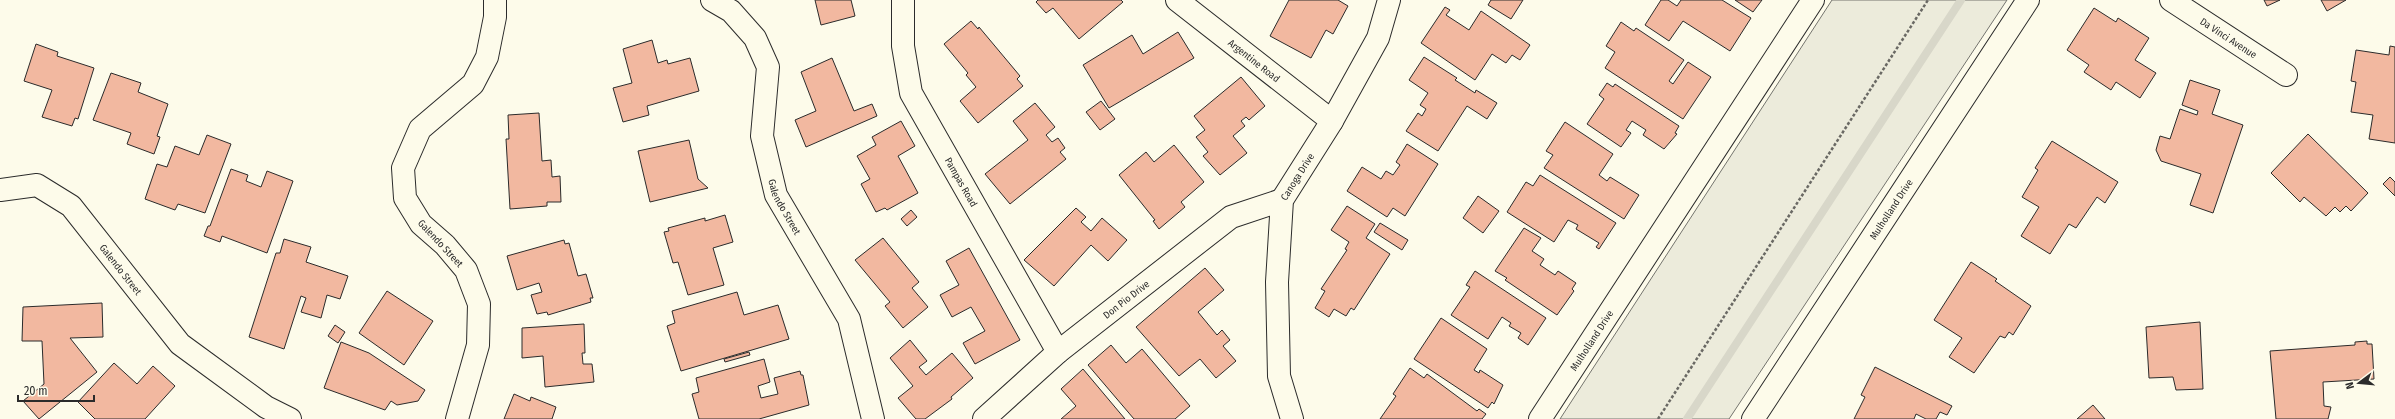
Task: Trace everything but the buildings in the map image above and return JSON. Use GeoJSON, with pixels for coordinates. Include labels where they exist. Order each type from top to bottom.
{"type":"FeatureCollection","features":[{"type":"Feature","properties":{"kind":"street","name":"Galendo Street"},"geometry":{"type":"LineString","coordinates":[[457,419],[478,345],[479,304],[466,270],[445,246],[420,224],[406,198],[403,168],[420,129],[473,84],[487,57],[495,17],[495,0]]}},
{"type":"Feature","properties":{"kind":"street","name":"Galendo Street"},"geometry":{"type":"LineString","coordinates":[[712,0],[731,11],[755,38],[768,67],[762,136],[776,195],[849,320],[874,419]]}},
{"type":"Feature","properties":{"kind":"street","name":"Pampas Road"},"geometry":{"type":"LineString","coordinates":[[903,0],[903,46],[911,93],[1058,352]]}},
{"type":"Feature","properties":{"kind":"street","name":"Argentine Road"},"geometry":{"type":"LineString","coordinates":[[1177,0],[1332,121]]}},
{"type":"Feature","properties":{"kind":"street","name":"Canoga Drive"},"geometry":{"type":"LineString","coordinates":[[1292,419],[1279,376],[1277,282],[1282,200],[1332,121],[1378,38],[1389,0]]}},
{"type":"Feature","properties":{"kind":"street","name":"Mulholland Drive"},"geometry":{"type":"LineString","coordinates":[[1540,419],[1813,0]]}},
{"type":"Feature","properties":{"kind":"street","name":"Mulholland Drive"},"geometry":{"type":"LineString","coordinates":[[1753,419],[2028,0]]}},
{"type":"Feature","properties":{"kind":"street","name":"Da Vinci Avenue"},"geometry":{"type":"LineString","coordinates":[[2171,0],[2286,75]]}},
{"type":"Feature","properties":{"kind":"street","name":"Galendo Street"},"geometry":{"type":"LineString","coordinates":[[0,190],[37,185],[71,206],[180,344],[266,407],[290,419]]}},
{"type":"Feature","properties":{"kind":"street","name":"Don Pio Drive"},"geometry":{"type":"LineString","coordinates":[[984,419],[1058,352],[1231,217],[1282,200]]}},
{"type":"Feature","properties":{"kind":"path"},"geometry":{"type":"LineString","coordinates":[[1658,419],[1928,0]]}},
{"type":"Feature","properties":{"kind":"shaded area"},"geometry":{"type":"Polygon","coordinates":[[[1832,0],[2007,0],[1729,419],[1560,419],[1832,0]]]}},
{"type":"Feature","properties":{"kind":"waterway"},"geometry":{"type":"LineString","coordinates":[[1687,419],[1961,0]]}}]}
